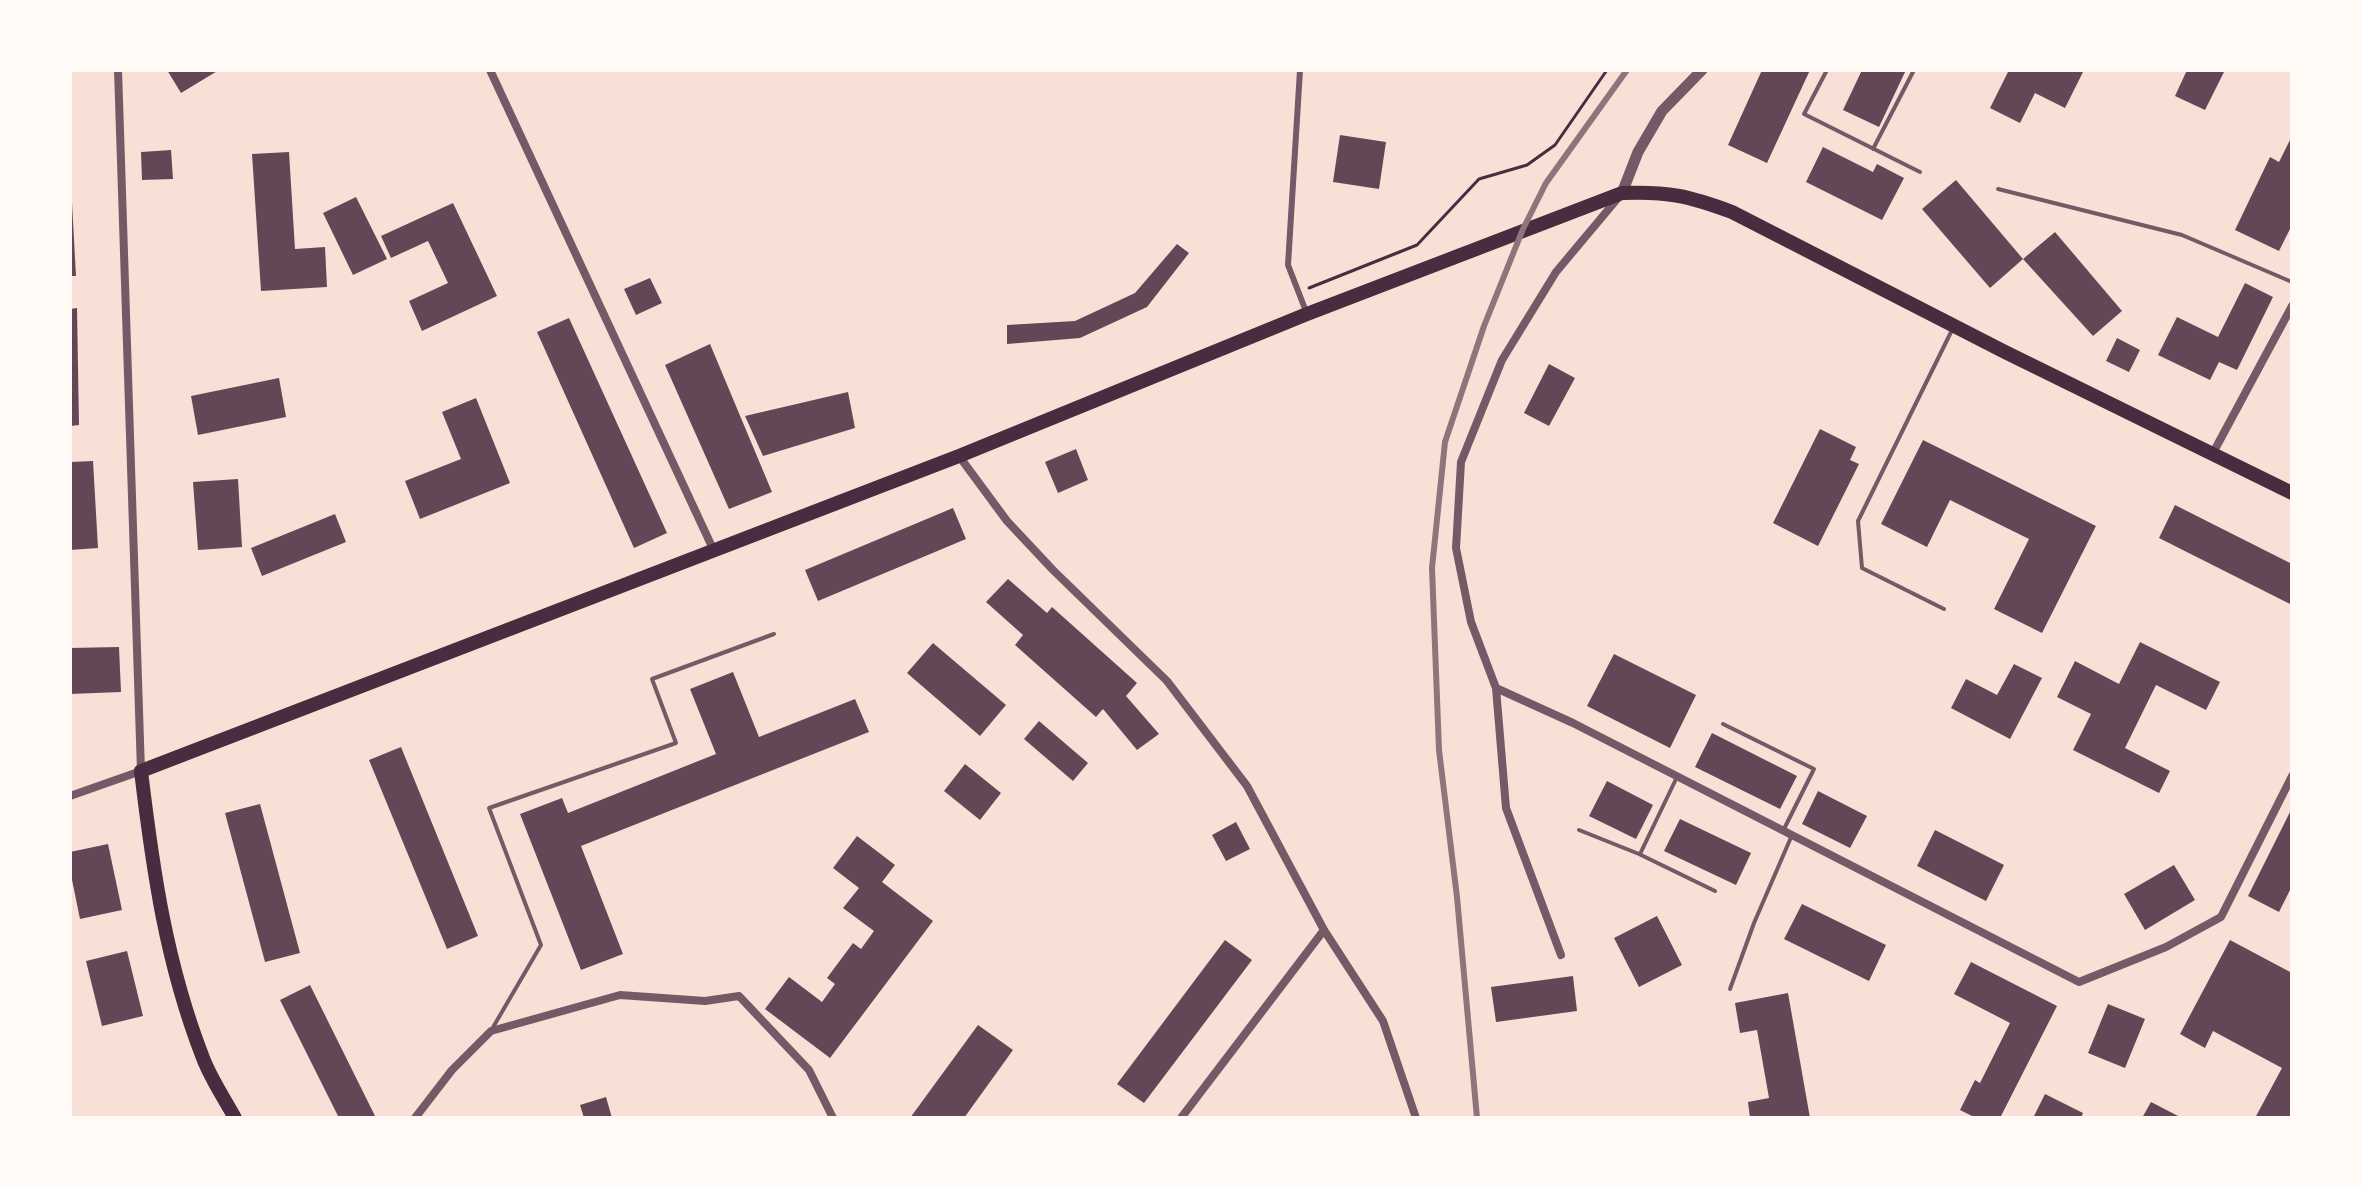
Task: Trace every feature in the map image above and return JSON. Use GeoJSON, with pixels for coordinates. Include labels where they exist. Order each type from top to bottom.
{"type":"FeatureCollection","features":[{"type":"Feature","properties":{"kind":"main road"},"geometry":{"type":"LineString","coordinates":[[235,1118],[204,1061],[171,962],[154,874],[141,771],[959,456],[1307,314],[1622,193],[1657,192],[1691,196],[1732,212],[2292,493]]}},
{"type":"Feature","properties":{"kind":"street"},"geometry":{"type":"LineString","coordinates":[[70,796],[141,771],[118,70]]}},
{"type":"Feature","properties":{"kind":"street"},"geometry":{"type":"LineString","coordinates":[[490,70],[714,551]]}},
{"type":"Feature","properties":{"kind":"street"},"geometry":{"type":"LineString","coordinates":[[1300,70],[1288,265],[1307,314]]}},
{"type":"Feature","properties":{"kind":"street"},"geometry":{"type":"LineString","coordinates":[[1561,955],[1506,808],[1496,688],[1471,622],[1456,548],[1461,462],[1502,360],[1556,272],[1622,193],[1638,152],[1662,111],[1702,70]]}},
{"type":"Feature","properties":{"kind":"street"},"geometry":{"type":"LineString","coordinates":[[2213,453],[2292,306]]}},
{"type":"Feature","properties":{"kind":"street"},"geometry":{"type":"LineString","coordinates":[[959,456],[1007,521],[1167,681],[1247,786],[1324,930],[1383,1021],[1416,1118]]}},
{"type":"Feature","properties":{"kind":"street"},"geometry":{"type":"LineString","coordinates":[[1496,688],[2079,982],[2166,947],[2221,917],[2292,776]]}},
{"type":"Feature","properties":{"kind":"street"},"geometry":{"type":"LineString","coordinates":[[1181,1118],[1324,930]]}},
{"type":"Feature","properties":{"kind":"street"},"geometry":{"type":"LineString","coordinates":[[415,1118],[452,1070],[491,1031],[620,995],[705,1001],[739,996],[809,1070],[833,1118]]}},
{"type":"Feature","properties":{"kind":"lane"},"geometry":{"type":"LineString","coordinates":[[1827,70],[1804,114],[1920,172]]}},
{"type":"Feature","properties":{"kind":"lane"},"geometry":{"type":"LineString","coordinates":[[1873,149],[1914,70]]}},
{"type":"Feature","properties":{"kind":"lane"},"geometry":{"type":"LineString","coordinates":[[1998,189],[2182,235],[2292,282]]}},
{"type":"Feature","properties":{"kind":"lane"},"geometry":{"type":"LineString","coordinates":[[1944,609],[1862,568],[1858,521],[1954,326]]}},
{"type":"Feature","properties":{"kind":"lane"},"geometry":{"type":"LineString","coordinates":[[491,1031],[541,945],[489,808],[676,743],[652,679],[774,634]]}},
{"type":"Feature","properties":{"kind":"lane"},"geometry":{"type":"LineString","coordinates":[[1723,724],[1814,769],[1783,831]]}},
{"type":"Feature","properties":{"kind":"lane"},"geometry":{"type":"LineString","coordinates":[[1639,854],[1677,777]]}},
{"type":"Feature","properties":{"kind":"lane"},"geometry":{"type":"LineString","coordinates":[[1579,830],[1639,854],[1715,891]]}},
{"type":"Feature","properties":{"kind":"lane"},"geometry":{"type":"LineString","coordinates":[[1730,989],[1792,835]]}},
{"type":"Feature","properties":{"kind":"path"},"geometry":{"type":"LineString","coordinates":[[1298,292],[1417,245],[1479,179],[1527,165],[1555,145],[1607,70]]}},
{"type":"Feature","properties":{"kind":"building"},"geometry":{"type":"Polygon","coordinates":[[[167,70],[219,70],[181,93],[167,70]]]}},
{"type":"Feature","properties":{"kind":"building"},"geometry":{"type":"Polygon","coordinates":[[[1762,70],[1810,70],[1767,163],[1728,145],[1762,70]]]}},
{"type":"Feature","properties":{"kind":"building"},"geometry":{"type":"Polygon","coordinates":[[[1862,70],[1906,70],[1879,127],[1843,110],[1862,70]]]}},
{"type":"Feature","properties":{"kind":"building"},"geometry":{"type":"Polygon","coordinates":[[[2009,70],[2084,70],[2065,108],[2035,93],[2020,123],[1990,108],[2009,70]]]}},
{"type":"Feature","properties":{"kind":"building"},"geometry":{"type":"Polygon","coordinates":[[[2187,70],[2225,70],[2205,110],[2175,96],[2187,70]]]}},
{"type":"Feature","properties":{"kind":"building"},"geometry":{"type":"Polygon","coordinates":[[[1340,135],[1386,142],[1379,189],[1333,182],[1340,135]]]}},
{"type":"Feature","properties":{"kind":"building"},"geometry":{"type":"Polygon","coordinates":[[[2292,136],[2292,225],[2279,251],[2235,230],[2270,157],[2279,162],[2292,136]]]}},
{"type":"Feature","properties":{"kind":"building"},"geometry":{"type":"Polygon","coordinates":[[[1823,147],[1873,172],[1877,164],[1904,178],[1882,220],[1806,182],[1823,147]]]}},
{"type":"Feature","properties":{"kind":"building"},"geometry":{"type":"Polygon","coordinates":[[[171,150],[173,179],[142,180],[141,152],[171,150]]]}},
{"type":"Feature","properties":{"kind":"building"},"geometry":{"type":"Polygon","coordinates":[[[289,152],[295,249],[325,247],[327,287],[261,291],[252,154],[289,152]]]}},
{"type":"Feature","properties":{"kind":"building"},"geometry":{"type":"Polygon","coordinates":[[[1956,180],[2023,259],[1990,288],[1922,209],[1956,180]]]}},
{"type":"Feature","properties":{"kind":"building"},"geometry":{"type":"Polygon","coordinates":[[[356,197],[387,259],[353,275],[323,213],[356,197]]]}},
{"type":"Feature","properties":{"kind":"building"},"geometry":{"type":"Polygon","coordinates":[[[72,203],[76,276],[70,276],[72,203]]]}},
{"type":"Feature","properties":{"kind":"building"},"geometry":{"type":"Polygon","coordinates":[[[453,203],[497,296],[422,331],[409,301],[448,283],[428,241],[391,258],[381,236],[453,203]]]}},
{"type":"Feature","properties":{"kind":"building"},"geometry":{"type":"Polygon","coordinates":[[[2055,232],[2122,311],[2093,336],[2023,259],[2055,232]]]}},
{"type":"Feature","properties":{"kind":"building"},"geometry":{"type":"Polygon","coordinates":[[[1177,244],[1189,253],[1147,307],[1080,338],[1007,344],[1007,325],[1075,321],[1135,293],[1177,244]]]}},
{"type":"Feature","properties":{"kind":"building"},"geometry":{"type":"Polygon","coordinates":[[[650,278],[662,303],[636,315],[624,289],[650,278]]]}},
{"type":"Feature","properties":{"kind":"building"},"geometry":{"type":"Polygon","coordinates":[[[2245,283],[2273,297],[2237,370],[2219,362],[2210,380],[2158,355],[2177,317],[2218,337],[2245,283]]]}},
{"type":"Feature","properties":{"kind":"building"},"geometry":{"type":"Polygon","coordinates":[[[77,308],[79,425],[70,426],[70,309],[77,308]]]}},
{"type":"Feature","properties":{"kind":"building"},"geometry":{"type":"Polygon","coordinates":[[[569,318],[667,533],[634,548],[537,332],[569,318]]]}},
{"type":"Feature","properties":{"kind":"building"},"geometry":{"type":"Polygon","coordinates":[[[2117,338],[2140,350],[2129,372],[2106,361],[2117,338]]]}},
{"type":"Feature","properties":{"kind":"building"},"geometry":{"type":"Polygon","coordinates":[[[710,344],[772,492],[729,509],[665,365],[710,344]]]}},
{"type":"Feature","properties":{"kind":"building"},"geometry":{"type":"Polygon","coordinates":[[[1549,364],[1575,378],[1549,426],[1524,413],[1549,364]]]}},
{"type":"Feature","properties":{"kind":"building"},"geometry":{"type":"Polygon","coordinates":[[[279,378],[286,417],[198,435],[191,396],[279,378]]]}},
{"type":"Feature","properties":{"kind":"building"},"geometry":{"type":"Polygon","coordinates":[[[848,392],[855,428],[763,456],[745,416],[848,392]]]}},
{"type":"Feature","properties":{"kind":"building"},"geometry":{"type":"Polygon","coordinates":[[[476,398],[510,483],[420,519],[405,481],[461,459],[442,412],[476,398]]]}},
{"type":"Feature","properties":{"kind":"building"},"geometry":{"type":"Polygon","coordinates":[[[1820,429],[1856,447],[1850,460],[1859,464],[1818,546],[1773,523],[1820,429]]]}},
{"type":"Feature","properties":{"kind":"building"},"geometry":{"type":"Polygon","coordinates":[[[1923,440],[2096,526],[2042,633],[1994,609],[2029,539],[1950,500],[1927,547],[1881,524],[1923,440]]]}},
{"type":"Feature","properties":{"kind":"building"},"geometry":{"type":"Polygon","coordinates":[[[1076,449],[1088,480],[1058,493],[1045,462],[1076,449]]]}},
{"type":"Feature","properties":{"kind":"building"},"geometry":{"type":"Polygon","coordinates":[[[93,461],[98,548],[70,550],[70,462],[93,461]]]}},
{"type":"Feature","properties":{"kind":"building"},"geometry":{"type":"Polygon","coordinates":[[[238,479],[242,547],[198,550],[193,482],[238,479]]]}},
{"type":"Feature","properties":{"kind":"building"},"geometry":{"type":"Polygon","coordinates":[[[2175,505],[2292,564],[2292,605],[2159,538],[2175,505]]]}},
{"type":"Feature","properties":{"kind":"building"},"geometry":{"type":"Polygon","coordinates":[[[953,508],[966,539],[818,601],[805,570],[953,508]]]}},
{"type":"Feature","properties":{"kind":"building"},"geometry":{"type":"Polygon","coordinates":[[[335,514],[346,542],[262,576],[251,548],[335,514]]]}},
{"type":"Feature","properties":{"kind":"building"},"geometry":{"type":"Polygon","coordinates":[[[1008,579],[1047,613],[1052,607],[1137,683],[1126,696],[1159,734],[1137,750],[1103,709],[1096,717],[1015,645],[1023,635],[986,602],[1008,579]]]}},
{"type":"Feature","properties":{"kind":"building"},"geometry":{"type":"Polygon","coordinates":[[[2140,642],[2220,682],[2206,710],[2156,685],[2125,748],[2170,771],[2159,793],[2073,750],[2091,714],[2057,697],[2075,661],[2119,684],[2140,642]]]}},
{"type":"Feature","properties":{"kind":"building"},"geometry":{"type":"Polygon","coordinates":[[[933,643],[1006,705],[980,736],[907,673],[933,643]]]}},
{"type":"Feature","properties":{"kind":"building"},"geometry":{"type":"Polygon","coordinates":[[[119,647],[121,692],[70,694],[70,648],[119,647]]]}},
{"type":"Feature","properties":{"kind":"building"},"geometry":{"type":"Polygon","coordinates":[[[1614,654],[1696,695],[1670,748],[1587,706],[1614,654]]]}},
{"type":"Feature","properties":{"kind":"building"},"geometry":{"type":"Polygon","coordinates":[[[2014,664],[2042,678],[2010,739],[1951,708],[1966,679],[1997,695],[2014,664]]]}},
{"type":"Feature","properties":{"kind":"building"},"geometry":{"type":"Polygon","coordinates":[[[733,672],[759,737],[855,699],[869,732],[581,846],[623,954],[581,970],[520,814],[562,798],[568,813],[716,754],[690,689],[733,672]]]}},
{"type":"Feature","properties":{"kind":"building"},"geometry":{"type":"Polygon","coordinates":[[[1039,721],[1088,763],[1073,781],[1024,739],[1039,721]]]}},
{"type":"Feature","properties":{"kind":"building"},"geometry":{"type":"Polygon","coordinates":[[[1712,733],[1797,776],[1780,809],[1695,767],[1712,733]]]}},
{"type":"Feature","properties":{"kind":"building"},"geometry":{"type":"Polygon","coordinates":[[[401,747],[478,936],[447,949],[369,760],[401,747]]]}},
{"type":"Feature","properties":{"kind":"building"},"geometry":{"type":"Polygon","coordinates":[[[965,764],[1001,793],[980,820],[944,791],[965,764]]]}},
{"type":"Feature","properties":{"kind":"building"},"geometry":{"type":"Polygon","coordinates":[[[1607,781],[1653,805],[1636,839],[1589,816],[1607,781]]]}},
{"type":"Feature","properties":{"kind":"building"},"geometry":{"type":"Polygon","coordinates":[[[1818,791],[1867,816],[1850,848],[1802,824],[1818,791]]]}},
{"type":"Feature","properties":{"kind":"building"},"geometry":{"type":"Polygon","coordinates":[[[260,804],[300,953],[265,962],[225,813],[260,804]]]}},
{"type":"Feature","properties":{"kind":"building"},"geometry":{"type":"Polygon","coordinates":[[[2292,808],[2292,886],[2279,912],[2248,896],[2292,808]]]}},
{"type":"Feature","properties":{"kind":"building"},"geometry":{"type":"Polygon","coordinates":[[[1680,819],[1751,853],[1736,885],[1664,851],[1680,819]]]}},
{"type":"Feature","properties":{"kind":"building"},"geometry":{"type":"Polygon","coordinates":[[[1236,822],[1250,849],[1226,861],[1212,835],[1236,822]]]}},
{"type":"Feature","properties":{"kind":"building"},"geometry":{"type":"Polygon","coordinates":[[[1935,830],[2004,865],[1986,901],[1917,866],[1935,830]]]}},
{"type":"Feature","properties":{"kind":"building"},"geometry":{"type":"Polygon","coordinates":[[[857,836],[895,865],[882,882],[933,921],[830,1058],[765,1009],[789,977],[822,1002],[835,984],[827,978],[853,943],[861,949],[874,931],[843,908],[859,888],[833,868],[857,836]]]}},
{"type":"Feature","properties":{"kind":"building"},"geometry":{"type":"Polygon","coordinates":[[[108,844],[122,910],[80,919],[70,870],[70,852],[108,844]]]}},
{"type":"Feature","properties":{"kind":"building"},"geometry":{"type":"Polygon","coordinates":[[[2174,865],[2195,900],[2145,930],[2124,894],[2174,865]]]}},
{"type":"Feature","properties":{"kind":"building"},"geometry":{"type":"Polygon","coordinates":[[[1802,904],[1886,945],[1869,981],[1784,939],[1802,904]]]}},
{"type":"Feature","properties":{"kind":"building"},"geometry":{"type":"Polygon","coordinates":[[[1657,916],[1682,965],[1639,987],[1614,938],[1657,916]]]}},
{"type":"Feature","properties":{"kind":"building"},"geometry":{"type":"Polygon","coordinates":[[[1225,940],[1252,960],[1144,1103],[1117,1084],[1225,940]]]}},
{"type":"Feature","properties":{"kind":"building"},"geometry":{"type":"Polygon","coordinates":[[[2230,940],[2292,973],[2292,1118],[2255,1118],[2282,1068],[2213,1031],[2205,1048],[2180,1034],[2230,940]]]}},
{"type":"Feature","properties":{"kind":"building"},"geometry":{"type":"Polygon","coordinates":[[[127,951],[143,1016],[102,1026],[86,961],[127,951]]]}},
{"type":"Feature","properties":{"kind":"building"},"geometry":{"type":"Polygon","coordinates":[[[1971,962],[2057,1006],[2000,1118],[1976,1118],[1960,1110],[1975,1080],[1980,1083],[2010,1023],[1954,994],[1971,962]]]}},
{"type":"Feature","properties":{"kind":"building"},"geometry":{"type":"Polygon","coordinates":[[[1573,976],[1577,1011],[1496,1022],[1491,987],[1573,976]]]}},
{"type":"Feature","properties":{"kind":"building"},"geometry":{"type":"Polygon","coordinates":[[[310,985],[376,1118],[339,1118],[280,1000],[310,985]]]}},
{"type":"Feature","properties":{"kind":"building"},"geometry":{"type":"Polygon","coordinates":[[[1788,993],[1810,1118],[1750,1118],[1748,1102],[1769,1098],[1757,1030],[1740,1033],[1735,1003],[1788,993]]]}},
{"type":"Feature","properties":{"kind":"building"},"geometry":{"type":"Polygon","coordinates":[[[2108,1004],[2145,1019],[2125,1068],[2088,1053],[2108,1004]]]}},
{"type":"Feature","properties":{"kind":"building"},"geometry":{"type":"Polygon","coordinates":[[[978,1025],[1013,1050],[964,1118],[910,1118],[978,1025]]]}},
{"type":"Feature","properties":{"kind":"building"},"geometry":{"type":"Polygon","coordinates":[[[2045,1094],[2083,1113],[2081,1118],[2033,1118],[2045,1094]]]}},
{"type":"Feature","properties":{"kind":"building"},"geometry":{"type":"Polygon","coordinates":[[[606,1097],[612,1118],[584,1118],[580,1105],[606,1097]]]}},
{"type":"Feature","properties":{"kind":"building"},"geometry":{"type":"Polygon","coordinates":[[[2151,1102],[2182,1118],[2142,1118],[2151,1102]]]}},
{"type":"Feature","properties":{"kind":"railway"},"geometry":{"type":"LineString","coordinates":[[1477,1118],[1457,897],[1439,750],[1432,568],[1445,442],[1484,326],[1523,229],[1546,183],[1627,70]]}}]}
